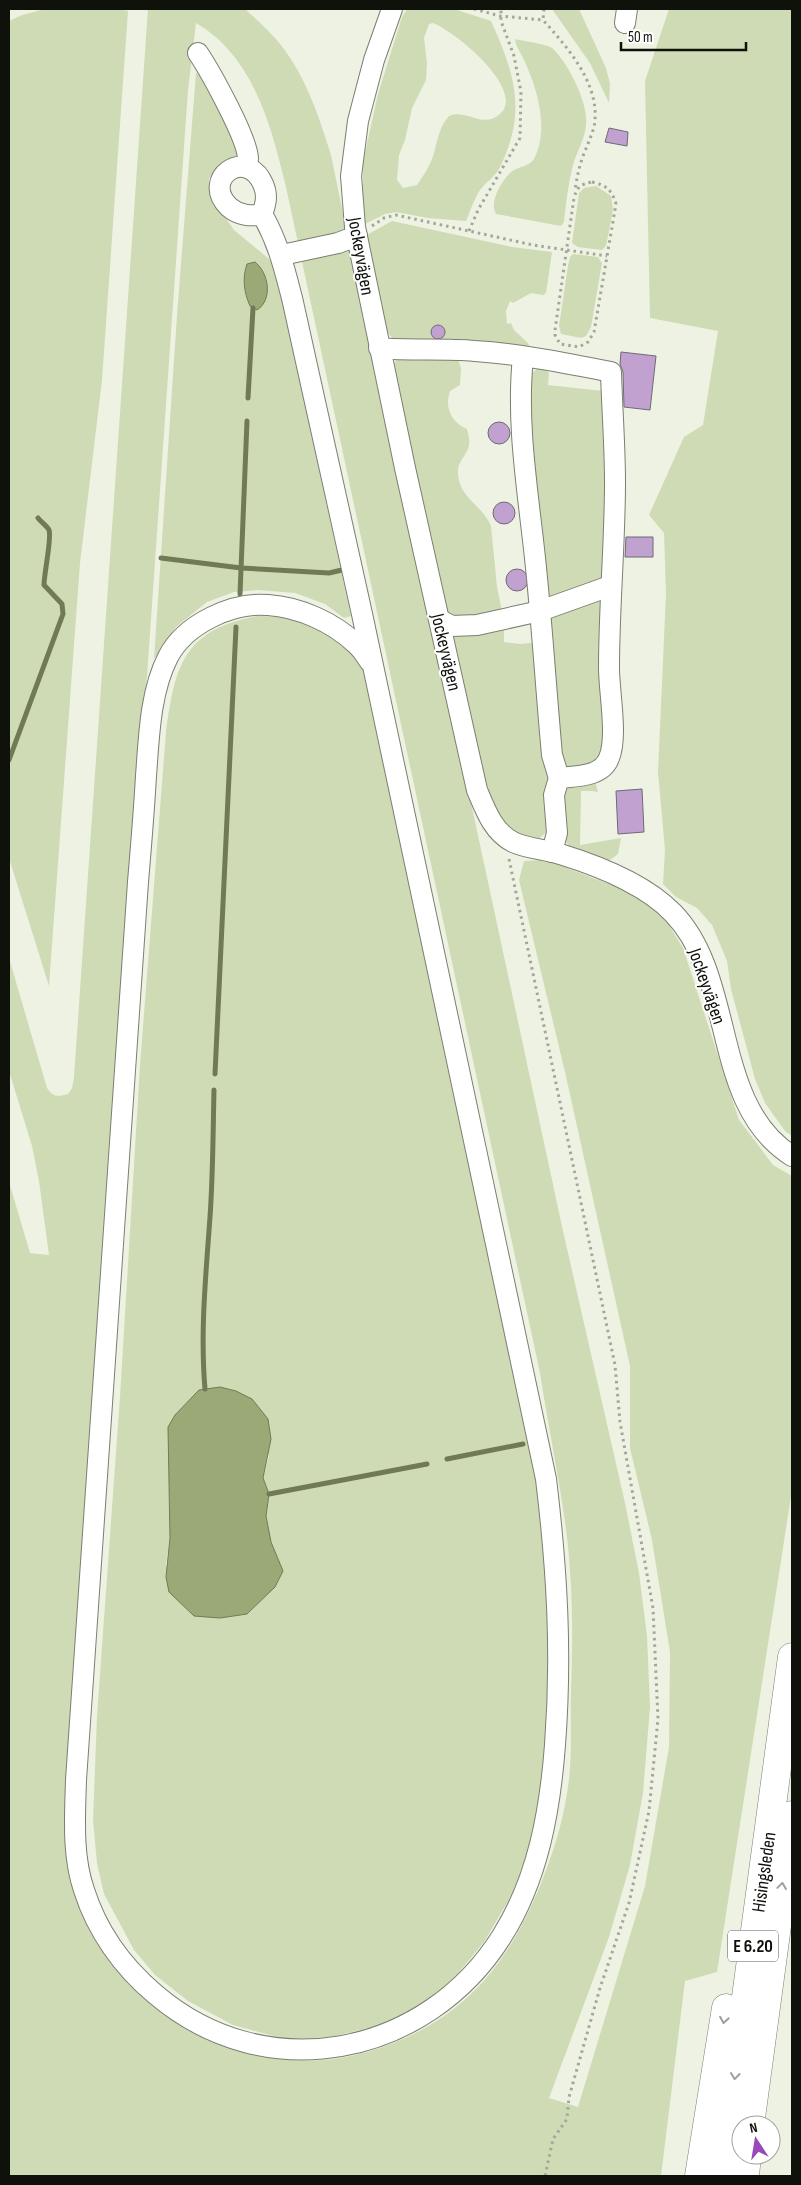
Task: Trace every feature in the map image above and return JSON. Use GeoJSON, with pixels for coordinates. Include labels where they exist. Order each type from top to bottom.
{"type":"FeatureCollection","features":[{"type":"Feature","properties":{"kind":"highway","name":"Hisingsleden"},"geometry":{"type":"LineString","coordinates":[[724,2176],[736,2071],[792,1657]]}},
{"type":"Feature","properties":{"kind":"highway"},"geometry":{"type":"LineString","coordinates":[[698,2176],[741,1928],[760,1797],[785,1716]]}},
{"type":"Feature","properties":{"kind":"highway","name":"Hisingsleden"},"geometry":{"type":"LineString","coordinates":[[751,2115],[792,1815]]}},
{"type":"Feature","properties":{"kind":"highway"},"geometry":{"type":"LineString","coordinates":[[771,2115],[792,1908]]}},
{"type":"Feature","properties":{"kind":"street","name":"Jockeyvägen"},"geometry":{"type":"LineString","coordinates":[[392,9],[374,60],[358,121],[352,159],[351,176],[357,236],[379,348],[478,790],[486,812],[497,829],[512,842],[552,852],[625,880],[658,900],[679,920],[702,960],[737,1077],[750,1111],[764,1131],[792,1156]]}},
{"type":"Feature","properties":{"kind":"street"},"geometry":{"type":"LineString","coordinates":[[198,53],[210,71],[241,135],[248,159],[246,167]]}},
{"type":"Feature","properties":{"kind":"street"},"geometry":{"type":"LineString","coordinates":[[262,214],[253,217],[240,214],[229,207],[220,193],[220,182],[224,174],[235,167],[246,167],[255,171],[266,190],[266,204],[262,214],[282,255],[355,586],[546,1479],[559,1616],[558,1702],[551,1795],[536,1860],[503,1935],[480,1966],[438,2005],[419,2019],[372,2040],[324,2050],[278,2050],[232,2038],[193,2021],[170,2007],[125,1965],[99,1925],[83,1888],[75,1839],[76,1780],[137,892],[149,746],[157,686],[170,654],[181,641],[198,626],[227,609],[246,606],[284,606],[320,620],[357,644],[370,662]]}},
{"type":"Feature","properties":{"kind":"street"},"geometry":{"type":"LineString","coordinates":[[282,255],[338,243],[357,236]]}},
{"type":"Feature","properties":{"kind":"street"},"geometry":{"type":"LineString","coordinates":[[379,348],[474,350],[611,372],[615,482],[610,586],[609,670],[613,742],[610,758],[598,771],[559,778]]}},
{"type":"Feature","properties":{"kind":"street"},"geometry":{"type":"LineString","coordinates":[[523,357],[520,396],[524,455],[552,756],[559,778],[554,795],[557,833],[552,852]]}},
{"type":"Feature","properties":{"kind":"street"},"geometry":{"type":"LineString","coordinates":[[440,620],[452,626],[462,627],[540,611],[610,586]]}},
{"type":"Feature","properties":{"kind":"path"},"geometry":{"type":"LineString","coordinates":[[474,9],[500,16],[543,20]]}},
{"type":"Feature","properties":{"kind":"path"},"geometry":{"type":"LineString","coordinates":[[470,231],[478,210],[520,138],[521,92],[514,56],[500,16],[500,9]]}},
{"type":"Feature","properties":{"kind":"path"},"geometry":{"type":"LineString","coordinates":[[544,9],[543,20],[576,62],[590,90],[594,110],[594,127],[579,168],[574,198],[555,330],[557,340],[566,346],[578,347],[588,342],[592,337],[616,204],[614,195],[603,184],[592,182],[583,184],[576,189],[574,198]]}},
{"type":"Feature","properties":{"kind":"path"},"geometry":{"type":"LineString","coordinates":[[357,236],[384,218],[396,215],[533,245],[567,248],[607,256]]}},
{"type":"Feature","properties":{"kind":"path"},"geometry":{"type":"LineString","coordinates":[[512,842],[509,862],[614,1365],[620,1422],[653,1608],[658,1719],[649,1812],[629,1903],[600,1988],[569,2097],[567,2119],[553,2139],[545,2176]]}},
{"type":"Feature","properties":{"kind":"shaded area"},"geometry":{"type":"Polygon","coordinates":[[[45,9],[118,9],[128,11],[102,380],[80,563],[49,986],[9,858],[9,21],[22,15],[45,9]]]}},
{"type":"Feature","properties":{"kind":"shaded area"},"geometry":{"type":"Polygon","coordinates":[[[148,9],[245,9],[275,38],[294,64],[309,93],[331,155],[395,466],[462,761],[639,1573],[647,1636],[650,1707],[643,1793],[630,1865],[609,1937],[549,2098],[578,2107],[645,1886],[669,1747],[670,1652],[652,1540],[630,1448],[630,1366],[565,1072],[519,880],[524,861],[546,860],[640,896],[667,922],[683,948],[739,1120],[773,1165],[792,1176],[792,1490],[717,1972],[685,1981],[661,2176],[9,2176],[9,1182],[30,1253],[49,1255],[39,1181],[32,1146],[9,1071],[9,958],[47,1088],[56,1096],[68,1094],[72,1088],[148,9]],[[196,23],[188,90],[134,862],[73,1866],[141,1993],[191,2029],[219,2042],[247,2052],[276,2058],[306,2061],[336,2059],[367,2052],[399,2041],[428,2027],[474,1991],[494,1969],[511,1944],[540,1886],[565,1805],[571,1755],[571,1590],[563,1510],[540,1373],[286,187],[274,140],[257,95],[246,74],[232,54],[216,37],[196,23]]]}},
{"type":"Feature","properties":{"kind":"shaded area"},"geometry":{"type":"Polygon","coordinates":[[[407,9],[454,9],[491,21],[512,76],[515,93],[515,111],[508,147],[500,167],[480,190],[466,221],[428,218],[396,212],[385,214],[363,225],[363,162],[378,94],[402,17],[407,9]],[[433,23],[429,24],[424,38],[427,63],[426,80],[412,108],[405,140],[399,155],[397,180],[403,188],[417,185],[433,157],[441,129],[449,116],[460,114],[488,120],[494,118],[504,108],[505,95],[499,81],[488,66],[458,38],[433,23]]]}},
{"type":"Feature","properties":{"kind":"shaded area"},"geometry":{"type":"Polygon","coordinates":[[[552,9],[579,9],[606,68],[610,84],[609,103],[590,63],[552,9]]]}},
{"type":"Feature","properties":{"kind":"shaded area"},"geometry":{"type":"Polygon","coordinates":[[[669,9],[792,9],[792,1136],[785,1131],[765,1103],[755,1079],[731,989],[727,961],[712,925],[697,908],[676,897],[663,884],[665,850],[658,772],[666,594],[664,533],[649,515],[684,437],[703,425],[718,331],[650,318],[645,81],[669,9]]]}},
{"type":"Feature","properties":{"kind":"shaded area"},"geometry":{"type":"Polygon","coordinates":[[[515,39],[552,48],[571,73],[584,106],[586,125],[583,140],[573,165],[568,186],[564,222],[561,226],[496,214],[494,209],[497,192],[507,177],[513,171],[530,163],[535,157],[541,133],[540,108],[537,95],[515,39]]]}},
{"type":"Feature","properties":{"kind":"shaded area"},"geometry":{"type":"Polygon","coordinates":[[[196,73],[203,73],[241,160],[220,168],[209,178],[211,197],[234,230],[274,263],[351,616],[344,618],[325,604],[295,593],[258,590],[234,592],[207,602],[176,627],[154,659],[177,315],[196,73]]]}},
{"type":"Feature","properties":{"kind":"shaded area"},"geometry":{"type":"Polygon","coordinates":[[[596,186],[611,196],[613,210],[606,246],[602,250],[578,247],[572,243],[579,193],[584,188],[596,186]]]}},
{"type":"Feature","properties":{"kind":"shaded area"},"geometry":{"type":"Polygon","coordinates":[[[392,221],[512,247],[552,252],[546,293],[543,295],[531,293],[513,303],[510,301],[506,311],[507,324],[511,323],[514,330],[529,344],[528,347],[393,339],[385,329],[365,236],[392,221]]]}},
{"type":"Feature","properties":{"kind":"shaded area"},"geometry":{"type":"Polygon","coordinates":[[[573,254],[598,257],[602,263],[591,327],[586,336],[581,338],[561,334],[559,326],[568,266],[570,257],[573,254]]]}},
{"type":"Feature","properties":{"kind":"shaded area"},"geometry":{"type":"Polygon","coordinates":[[[255,262],[266,279],[267,286],[265,300],[257,310],[250,306],[244,285],[247,264],[255,262]]]}},
{"type":"Feature","properties":{"kind":"shaded area"},"geometry":{"type":"Polygon","coordinates":[[[432,357],[458,359],[461,368],[460,385],[450,391],[448,397],[449,409],[453,419],[467,429],[469,439],[468,448],[458,467],[459,480],[461,487],[487,518],[491,526],[497,587],[503,616],[447,616],[393,366],[397,359],[432,357]]]}},
{"type":"Feature","properties":{"kind":"shaded area"},"geometry":{"type":"Polygon","coordinates":[[[538,368],[545,369],[549,373],[548,385],[603,391],[606,439],[604,581],[547,603],[528,462],[531,374],[538,368]]]}},
{"type":"Feature","properties":{"kind":"shaded area"},"geometry":{"type":"Polygon","coordinates":[[[603,594],[604,741],[598,761],[571,769],[562,766],[547,615],[603,594]]]}},
{"type":"Feature","properties":{"kind":"shaded area"},"geometry":{"type":"Polygon","coordinates":[[[257,616],[301,622],[336,640],[361,658],[500,1280],[547,1536],[551,1725],[535,1825],[528,1851],[512,1894],[484,1942],[455,1977],[426,2003],[385,2024],[335,2036],[309,2039],[281,2038],[233,2025],[188,2001],[155,1975],[134,1950],[104,1894],[97,1863],[93,1820],[97,1716],[120,1397],[140,1065],[166,732],[174,688],[179,670],[187,654],[198,641],[232,622],[257,616]],[[220,1387],[199,1390],[169,1487],[170,1538],[166,1564],[184,1606],[194,1616],[247,1614],[275,1587],[283,1571],[271,1542],[266,1516],[269,1494],[263,1478],[269,1456],[220,1387]]]}},
{"type":"Feature","properties":{"kind":"shaded area"},"geometry":{"type":"Polygon","coordinates":[[[504,624],[504,642],[520,644],[538,642],[549,769],[548,831],[536,841],[524,840],[491,812],[451,635],[504,624]]]}},
{"type":"Feature","properties":{"kind":"shaded area"},"geometry":{"type":"Polygon","coordinates":[[[595,781],[598,792],[581,791],[580,845],[621,838],[618,854],[607,862],[570,847],[563,837],[564,788],[595,781]]]}},
{"type":"Feature","properties":{"kind":"shaded area"},"geometry":{"type":"Polygon","coordinates":[[[220,1387],[236,1391],[252,1399],[268,1419],[271,1439],[263,1478],[269,1494],[266,1516],[271,1542],[283,1571],[275,1587],[247,1614],[220,1618],[194,1616],[169,1592],[166,1577],[170,1538],[168,1427],[175,1415],[199,1390],[220,1387]]]}},
{"type":"Feature","properties":{"kind":"building"},"geometry":{"type":"Polygon","coordinates":[[[609,128],[628,132],[627,146],[605,142],[609,128]]]}},
{"type":"Feature","properties":{"kind":"building"},"geometry":{"type":"Polygon","coordinates":[[[438,325],[443,327],[445,332],[443,337],[438,339],[433,337],[431,332],[433,327],[438,325]]]}},
{"type":"Feature","properties":{"kind":"building"},"geometry":{"type":"Polygon","coordinates":[[[621,352],[656,356],[650,410],[624,407],[623,372],[620,364],[621,352]]]}},
{"type":"Feature","properties":{"kind":"building"},"geometry":{"type":"Polygon","coordinates":[[[499,422],[507,425],[510,433],[507,441],[499,444],[491,441],[488,433],[491,425],[499,422]]]}},
{"type":"Feature","properties":{"kind":"building"},"geometry":{"type":"Polygon","coordinates":[[[504,502],[512,505],[515,513],[512,521],[504,524],[496,521],[493,513],[496,505],[504,502]]]}},
{"type":"Feature","properties":{"kind":"building"},"geometry":{"type":"Polygon","coordinates":[[[626,537],[653,537],[653,557],[625,557],[626,537]]]}},
{"type":"Feature","properties":{"kind":"building"},"geometry":{"type":"Polygon","coordinates":[[[517,569],[527,576],[528,580],[521,590],[517,591],[507,584],[506,580],[513,570],[517,569]]]}},
{"type":"Feature","properties":{"kind":"building"},"geometry":{"type":"Polygon","coordinates":[[[642,789],[644,832],[618,834],[616,791],[642,789]]]}},
{"type":"Feature","properties":{"kind":"waterway"},"geometry":{"type":"LineString","coordinates":[[248,398],[253,308]]}},
{"type":"Feature","properties":{"kind":"waterway"},"geometry":{"type":"LineString","coordinates":[[240,594],[247,421]]}},
{"type":"Feature","properties":{"kind":"waterway"},"geometry":{"type":"LineString","coordinates":[[9,760],[63,614],[62,604],[44,585],[50,534],[48,528],[38,518]]}},
{"type":"Feature","properties":{"kind":"waterway"},"geometry":{"type":"LineString","coordinates":[[161,558],[241,568],[329,573],[342,570]]}},
{"type":"Feature","properties":{"kind":"waterway"},"geometry":{"type":"LineString","coordinates":[[215,1074],[236,627]]}},
{"type":"Feature","properties":{"kind":"waterway"},"geometry":{"type":"LineString","coordinates":[[205,1389],[203,1324],[212,1185],[214,1090]]}},
{"type":"Feature","properties":{"kind":"waterway"},"geometry":{"type":"LineString","coordinates":[[447,1459],[523,1444]]}},
{"type":"Feature","properties":{"kind":"waterway"},"geometry":{"type":"LineString","coordinates":[[269,1494],[427,1464]]}}]}
